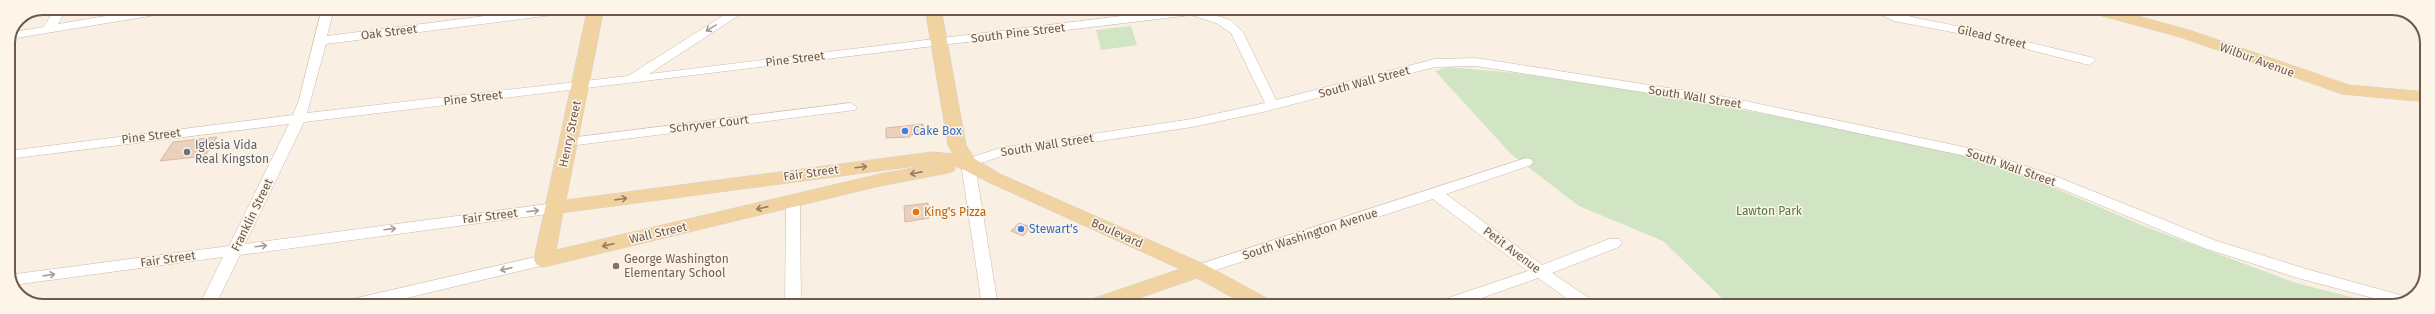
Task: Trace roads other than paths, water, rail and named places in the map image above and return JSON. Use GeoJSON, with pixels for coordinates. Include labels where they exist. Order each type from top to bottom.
{"type":"FeatureCollection","features":[{"type":"Feature","properties":{"kind":"main road","name":"Henry Street"},"geometry":{"type":"LineString","coordinates":[[544,260],[595,15]]}},
{"type":"Feature","properties":{"kind":"main road"},"geometry":{"type":"LineString","coordinates":[[934,15],[957,145],[968,163]]}},
{"type":"Feature","properties":{"kind":"main road","name":"Wilbur Avenue"},"geometry":{"type":"LineString","coordinates":[[2116,15],[2186,34],[2320,82],[2348,90],[2420,95]]}},
{"type":"Feature","properties":{"kind":"main road","name":"Fair Street"},"geometry":{"type":"LineString","coordinates":[[555,208],[932,158],[968,163]]}},
{"type":"Feature","properties":{"kind":"main road","name":"Wall Street"},"geometry":{"type":"LineString","coordinates":[[544,260],[880,180],[968,163]]}},
{"type":"Feature","properties":{"kind":"main road","name":"Boulevard"},"geometry":{"type":"LineString","coordinates":[[968,163],[994,178],[1199,270],[1252,299]]}},
{"type":"Feature","properties":{"kind":"main road","name":"South Washington Avenue"},"geometry":{"type":"LineString","coordinates":[[1114,299],[1199,270]]}},
{"type":"Feature","properties":{"kind":"street"},"geometry":{"type":"LineString","coordinates":[[49,29],[56,15]]}},
{"type":"Feature","properties":{"kind":"street"},"geometry":{"type":"LineString","coordinates":[[17,35],[132,15]]}},
{"type":"Feature","properties":{"kind":"street","name":"Franklin Street"},"geometry":{"type":"LineString","coordinates":[[211,299],[236,250],[306,100],[326,15]]}},
{"type":"Feature","properties":{"kind":"street","name":"Oak Street"},"geometry":{"type":"LineString","coordinates":[[320,41],[522,15]]}},
{"type":"Feature","properties":{"kind":"street"},"geometry":{"type":"LineString","coordinates":[[631,80],[733,15]]}},
{"type":"Feature","properties":{"kind":"street","name":"South Pine Street"},"geometry":{"type":"LineString","coordinates":[[938,42],[1160,15]]}},
{"type":"Feature","properties":{"kind":"street"},"geometry":{"type":"LineString","coordinates":[[1201,15],[1232,26],[1239,35],[1272,105]]}},
{"type":"Feature","properties":{"kind":"street","name":"Gilead Street"},"geometry":{"type":"LineString","coordinates":[[1890,15],[1898,18],[1983,34],[2089,61]]}},
{"type":"Feature","properties":{"kind":"street","name":"Pine Street"},"geometry":{"type":"LineString","coordinates":[[15,154],[298,118],[631,80],[938,42]]}},
{"type":"Feature","properties":{"kind":"street","name":"South Wall Street"},"geometry":{"type":"LineString","coordinates":[[968,163],[1000,152],[1192,123],[1272,105],[1446,61],[1510,66],[1726,101],[1978,154],[2050,179],[2209,244],[2303,274],[2395,298]]}},
{"type":"Feature","properties":{"kind":"street","name":"Schryver Court"},"geometry":{"type":"LineString","coordinates":[[569,142],[850,107]]}},
{"type":"Feature","properties":{"kind":"street","name":"South Washington Avenue"},"geometry":{"type":"LineString","coordinates":[[1199,270],[1436,194],[1526,162]]}},
{"type":"Feature","properties":{"kind":"street"},"geometry":{"type":"LineString","coordinates":[[968,163],[989,299]]}},
{"type":"Feature","properties":{"kind":"street","name":"Petit Avenue"},"geometry":{"type":"LineString","coordinates":[[1436,194],[1540,272],[1579,299]]}},
{"type":"Feature","properties":{"kind":"street"},"geometry":{"type":"LineString","coordinates":[[793,201],[793,299]]}},
{"type":"Feature","properties":{"kind":"street","name":"Fair Street"},"geometry":{"type":"LineString","coordinates":[[16,279],[555,208]]}},
{"type":"Feature","properties":{"kind":"street"},"geometry":{"type":"LineString","coordinates":[[1462,299],[1540,272],[1614,243]]}},
{"type":"Feature","properties":{"kind":"street","name":"Wall Street"},"geometry":{"type":"LineString","coordinates":[[378,299],[544,260]]}},
{"type":"Feature","properties":{"kind":"place","name":"Cake Box"},"geometry":{"type":"Point","coordinates":[905,131]}},
{"type":"Feature","properties":{"kind":"place","name":"Iglesia Vida Real Kingston"},"geometry":{"type":"Point","coordinates":[187,152]}},
{"type":"Feature","properties":{"kind":"place","name":"King's Pizza"},"geometry":{"type":"Point","coordinates":[916,212]}},
{"type":"Feature","properties":{"kind":"place","name":"Stewart's"},"geometry":{"type":"Point","coordinates":[1021,229]}},
{"type":"Feature","properties":{"kind":"place","name":"George Washington Elementary School"},"geometry":{"type":"Point","coordinates":[616,266]}},
{"type":"Feature","properties":{"kind":"park label","name":"Lawton Park"},"geometry":{"type":"Point","coordinates":[1769,211]}}]}
